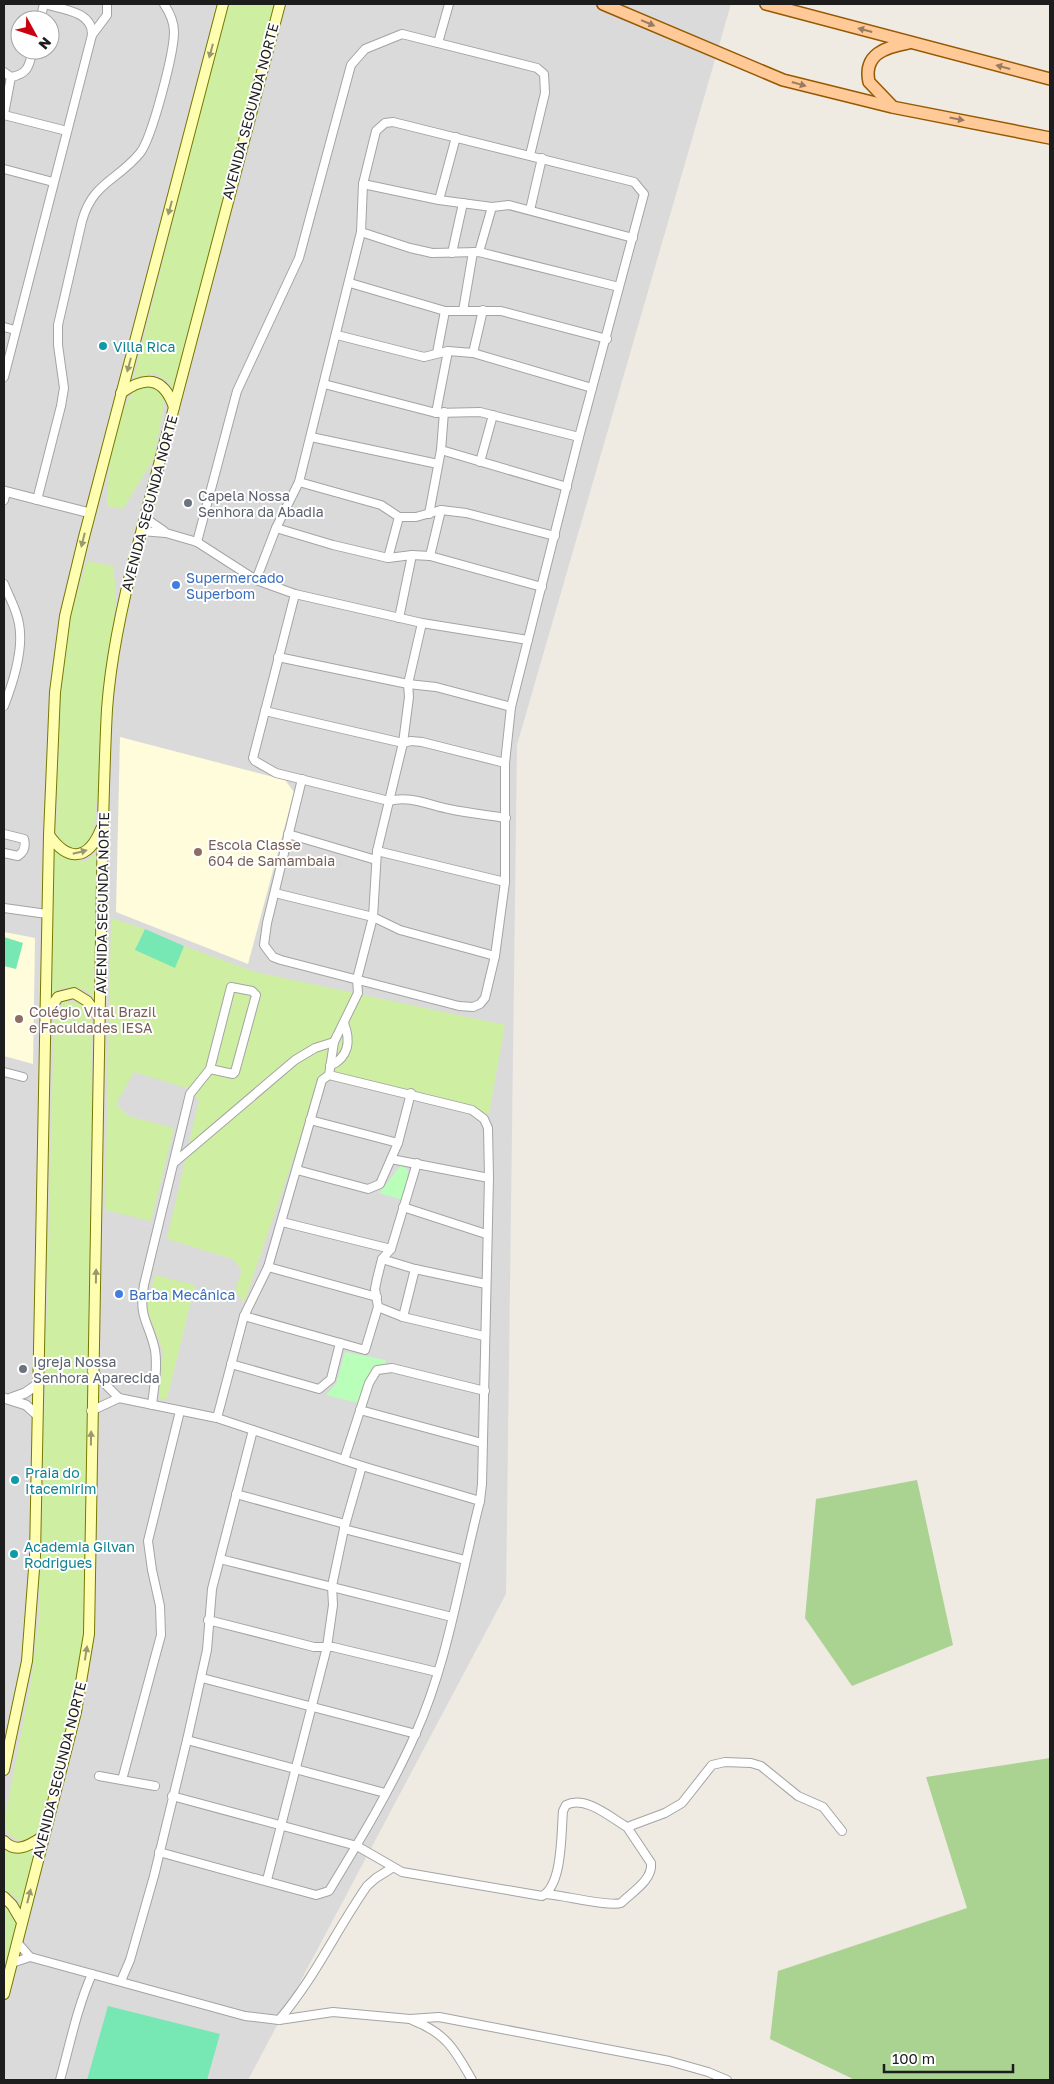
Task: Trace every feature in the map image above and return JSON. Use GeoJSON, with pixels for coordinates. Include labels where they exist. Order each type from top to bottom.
{"type":"FeatureCollection","features":[{"type":"Feature","properties":{"kind":"main road"},"geometry":{"type":"LineString","coordinates":[[4,1770],[25,1671],[31,1632],[35,1556],[48,834],[55,692],[60,646],[90,513],[223,4]]}},
{"type":"Feature","properties":{"kind":"main road","name":"AVENIDA SEGUNDA NORTE"},"geometry":{"type":"LineString","coordinates":[[4,1994],[76,1712],[89,1634],[91,1411],[95,1330],[103,824],[107,707],[113,660],[126,591],[141,531],[280,4]]}},
{"type":"Feature","properties":{"kind":"main road"},"geometry":{"type":"LineString","coordinates":[[603,4],[783,80],[892,107],[1050,138]]}},
{"type":"Feature","properties":{"kind":"main road"},"geometry":{"type":"LineString","coordinates":[[766,4],[1050,79]]}},
{"type":"Feature","properties":{"kind":"main road"},"geometry":{"type":"LineString","coordinates":[[892,107],[869,82],[868,66],[879,52],[887,47],[912,42]]}},
{"type":"Feature","properties":{"kind":"main road"},"geometry":{"type":"LineString","coordinates":[[121,393],[141,381],[151,381],[167,392],[174,407]]}},
{"type":"Feature","properties":{"kind":"main road"},"geometry":{"type":"LineString","coordinates":[[48,834],[62,851],[77,854],[91,848],[103,824]]}},
{"type":"Feature","properties":{"kind":"main road"},"geometry":{"type":"LineString","coordinates":[[45,1016],[58,997],[74,993],[87,1000],[100,1017]]}},
{"type":"Feature","properties":{"kind":"main road"},"geometry":{"type":"LineString","coordinates":[[4,1841],[14,1847],[21,1848],[44,1836]]}},
{"type":"Feature","properties":{"kind":"main road"},"geometry":{"type":"LineString","coordinates":[[4,1897],[12,1905],[22,1922]]}},
{"type":"Feature","properties":{"kind":"street"},"geometry":{"type":"LineString","coordinates":[[4,377],[66,130],[92,35],[92,29],[85,17],[44,4]]}},
{"type":"Feature","properties":{"kind":"street"},"geometry":{"type":"LineString","coordinates":[[92,35],[107,15],[107,4]]}},
{"type":"Feature","properties":{"kind":"street"},"geometry":{"type":"LineString","coordinates":[[37,500],[64,388],[58,345],[58,325],[82,222],[87,205],[94,194],[129,164],[146,144],[158,109],[174,33],[173,18],[164,4]]}},
{"type":"Feature","properties":{"kind":"street"},"geometry":{"type":"LineString","coordinates":[[438,42],[449,4]]}},
{"type":"Feature","properties":{"kind":"street"},"geometry":{"type":"LineString","coordinates":[[197,542],[237,391],[298,258],[351,65],[365,49],[402,34],[438,42],[541,71],[545,84],[545,93],[530,155]]}},
{"type":"Feature","properties":{"kind":"street"},"geometry":{"type":"LineString","coordinates":[[31,60],[29,68],[22,75],[7,74],[4,114],[66,130]]}},
{"type":"Feature","properties":{"kind":"street"},"geometry":{"type":"LineString","coordinates":[[256,580],[276,528],[299,482],[362,232],[363,184],[376,131],[385,123],[393,122],[634,182],[644,194],[579,437],[511,706],[505,763],[505,882],[495,956],[485,998],[480,1004],[473,1007],[459,1006],[281,960],[267,950],[264,945],[264,938],[302,779]]}},
{"type":"Feature","properties":{"kind":"street"},"geometry":{"type":"LineString","coordinates":[[439,200],[456,137]]}},
{"type":"Feature","properties":{"kind":"street"},"geometry":{"type":"LineString","coordinates":[[530,210],[542,158]]}},
{"type":"Feature","properties":{"kind":"street"},"geometry":{"type":"LineString","coordinates":[[4,169],[53,182]]}},
{"type":"Feature","properties":{"kind":"street"},"geometry":{"type":"LineString","coordinates":[[363,184],[439,200],[492,207],[509,205],[633,238]]}},
{"type":"Feature","properties":{"kind":"street"},"geometry":{"type":"LineString","coordinates":[[452,253],[463,203]]}},
{"type":"Feature","properties":{"kind":"street"},"geometry":{"type":"LineString","coordinates":[[463,312],[476,252],[492,207]]}},
{"type":"Feature","properties":{"kind":"street"},"geometry":{"type":"LineString","coordinates":[[362,232],[410,248],[432,253],[476,252],[619,287]]}},
{"type":"Feature","properties":{"kind":"street"},"geometry":{"type":"LineString","coordinates":[[350,283],[445,311],[501,311],[606,339]]}},
{"type":"Feature","properties":{"kind":"street"},"geometry":{"type":"LineString","coordinates":[[473,353],[484,310]]}},
{"type":"Feature","properties":{"kind":"street"},"geometry":{"type":"LineString","coordinates":[[437,353],[445,311]]}},
{"type":"Feature","properties":{"kind":"street"},"geometry":{"type":"LineString","coordinates":[[4,327],[15,330]]}},
{"type":"Feature","properties":{"kind":"street"},"geometry":{"type":"LineString","coordinates":[[336,335],[424,356],[448,351],[473,353],[592,388]]}},
{"type":"Feature","properties":{"kind":"street"},"geometry":{"type":"LineString","coordinates":[[429,514],[441,450],[440,412],[448,351]]}},
{"type":"Feature","properties":{"kind":"street"},"geometry":{"type":"LineString","coordinates":[[324,384],[440,412],[466,411],[493,415],[579,437]]}},
{"type":"Feature","properties":{"kind":"street"},"geometry":{"type":"LineString","coordinates":[[480,462],[493,415]]}},
{"type":"Feature","properties":{"kind":"street"},"geometry":{"type":"LineString","coordinates":[[311,437],[438,464]]}},
{"type":"Feature","properties":{"kind":"street"},"geometry":{"type":"LineString","coordinates":[[441,450],[567,486]]}},
{"type":"Feature","properties":{"kind":"street"},"geometry":{"type":"LineString","coordinates":[[299,482],[381,505],[399,517],[429,514],[441,510],[466,513],[554,536]]}},
{"type":"Feature","properties":{"kind":"street"},"geometry":{"type":"LineString","coordinates":[[4,494],[90,513]]}},
{"type":"Feature","properties":{"kind":"street"},"geometry":{"type":"LineString","coordinates":[[430,556],[441,510]]}},
{"type":"Feature","properties":{"kind":"street"},"geometry":{"type":"LineString","coordinates":[[388,558],[399,517]]}},
{"type":"Feature","properties":{"kind":"street"},"geometry":{"type":"LineString","coordinates":[[145,518],[166,533]]}},
{"type":"Feature","properties":{"kind":"street"},"geometry":{"type":"LineString","coordinates":[[276,528],[333,545],[388,558],[412,555],[430,556],[542,587]]}},
{"type":"Feature","properties":{"kind":"street"},"geometry":{"type":"LineString","coordinates":[[141,531],[166,533],[197,542],[256,580],[295,594],[422,624],[528,640]]}},
{"type":"Feature","properties":{"kind":"street"},"geometry":{"type":"LineString","coordinates":[[399,618],[412,555]]}},
{"type":"Feature","properties":{"kind":"street"},"geometry":{"type":"LineString","coordinates":[[4,584],[20,627],[15,667],[4,706]]}},
{"type":"Feature","properties":{"kind":"street"},"geometry":{"type":"LineString","coordinates":[[295,594],[253,758],[255,761],[276,773],[389,801],[398,798],[412,800],[449,809],[506,818]]}},
{"type":"Feature","properties":{"kind":"street"},"geometry":{"type":"LineString","coordinates":[[329,1075],[334,1042],[358,993],[358,979],[373,917],[377,851],[403,743],[409,697],[408,684],[422,624]]}},
{"type":"Feature","properties":{"kind":"street"},"geometry":{"type":"LineString","coordinates":[[278,657],[408,684],[436,687],[511,706]]}},
{"type":"Feature","properties":{"kind":"street"},"geometry":{"type":"LineString","coordinates":[[265,712],[403,743],[422,742],[505,763]]}},
{"type":"Feature","properties":{"kind":"street"},"geometry":{"type":"LineString","coordinates":[[4,834],[24,839],[25,848],[18,856],[4,853]]}},
{"type":"Feature","properties":{"kind":"street"},"geometry":{"type":"LineString","coordinates":[[288,834],[376,860]]}},
{"type":"Feature","properties":{"kind":"street"},"geometry":{"type":"LineString","coordinates":[[377,851],[505,882]]}},
{"type":"Feature","properties":{"kind":"street"},"geometry":{"type":"LineString","coordinates":[[275,893],[373,917],[400,930],[495,956]]}},
{"type":"Feature","properties":{"kind":"street"},"geometry":{"type":"LineString","coordinates":[[4,908],[47,914]]}},
{"type":"Feature","properties":{"kind":"street"},"geometry":{"type":"LineString","coordinates":[[152,1405],[156,1359],[154,1345],[143,1317],[142,1298],[190,1094],[210,1068],[230,988],[232,986],[252,991],[256,995],[235,1072],[233,1074],[210,1068]]}},
{"type":"Feature","properties":{"kind":"street"},"geometry":{"type":"LineString","coordinates":[[330,1066],[339,1062],[348,1046],[348,1036],[344,1023]]}},
{"type":"Feature","properties":{"kind":"street"},"geometry":{"type":"LineString","coordinates":[[175,1162],[295,1060],[315,1048],[334,1042]]}},
{"type":"Feature","properties":{"kind":"street"},"geometry":{"type":"LineString","coordinates":[[4,1072],[23,1077]]}},
{"type":"Feature","properties":{"kind":"street"},"geometry":{"type":"LineString","coordinates":[[159,1852],[267,1880],[316,1895],[323,1894],[329,1891],[356,1846],[416,1734],[438,1672],[480,1501],[485,1391],[484,1336],[489,1178],[488,1128],[484,1119],[472,1110],[411,1093],[329,1075],[322,1080],[268,1267],[244,1316],[217,1418]]}},
{"type":"Feature","properties":{"kind":"street"},"geometry":{"type":"LineString","coordinates":[[296,1170],[368,1189],[380,1184],[398,1143],[411,1093]]}},
{"type":"Feature","properties":{"kind":"street"},"geometry":{"type":"LineString","coordinates":[[310,1120],[398,1143]]}},
{"type":"Feature","properties":{"kind":"street"},"geometry":{"type":"LineString","coordinates":[[391,1158],[489,1178]]}},
{"type":"Feature","properties":{"kind":"street"},"geometry":{"type":"LineString","coordinates":[[244,1316],[365,1350],[378,1307],[375,1289],[382,1259],[391,1249],[417,1163]]}},
{"type":"Feature","properties":{"kind":"street"},"geometry":{"type":"LineString","coordinates":[[404,1208],[486,1234]]}},
{"type":"Feature","properties":{"kind":"street"},"geometry":{"type":"LineString","coordinates":[[282,1222],[391,1249]]}},
{"type":"Feature","properties":{"kind":"street"},"geometry":{"type":"LineString","coordinates":[[382,1259],[415,1269],[486,1284]]}},
{"type":"Feature","properties":{"kind":"street"},"geometry":{"type":"LineString","coordinates":[[268,1267],[377,1297]]}},
{"type":"Feature","properties":{"kind":"street"},"geometry":{"type":"LineString","coordinates":[[403,1317],[415,1269]]}},
{"type":"Feature","properties":{"kind":"street"},"geometry":{"type":"LineString","coordinates":[[378,1307],[403,1317],[484,1336]]}},
{"type":"Feature","properties":{"kind":"street"},"geometry":{"type":"LineString","coordinates":[[231,1364],[319,1388],[331,1379],[340,1343]]}},
{"type":"Feature","properties":{"kind":"street"},"geometry":{"type":"LineString","coordinates":[[344,1460],[373,1375],[384,1368],[392,1368],[485,1391]]}},
{"type":"Feature","properties":{"kind":"street"},"geometry":{"type":"LineString","coordinates":[[92,1371],[119,1398],[217,1418],[362,1466],[480,1501]]}},
{"type":"Feature","properties":{"kind":"street"},"geometry":{"type":"LineString","coordinates":[[8,1398],[25,1393],[38,1384]]}},
{"type":"Feature","properties":{"kind":"street"},"geometry":{"type":"LineString","coordinates":[[8,1398],[26,1405],[37,1415]]}},
{"type":"Feature","properties":{"kind":"street"},"geometry":{"type":"LineString","coordinates":[[91,1411],[119,1398]]}},
{"type":"Feature","properties":{"kind":"street"},"geometry":{"type":"LineString","coordinates":[[360,1410],[482,1443]]}},
{"type":"Feature","properties":{"kind":"street"},"geometry":{"type":"LineString","coordinates":[[122,1780],[161,1635],[160,1606],[148,1540],[180,1411]]}},
{"type":"Feature","properties":{"kind":"street"},"geometry":{"type":"LineString","coordinates":[[121,1981],[130,1960],[159,1852],[202,1678],[207,1650],[212,1589],[253,1430]]}},
{"type":"Feature","properties":{"kind":"street"},"geometry":{"type":"LineString","coordinates":[[267,1880],[327,1647],[332,1612],[332,1586],[345,1526],[362,1466]]}},
{"type":"Feature","properties":{"kind":"street"},"geometry":{"type":"LineString","coordinates":[[236,1494],[464,1560]]}},
{"type":"Feature","properties":{"kind":"street"},"geometry":{"type":"LineString","coordinates":[[220,1559],[452,1616]]}},
{"type":"Feature","properties":{"kind":"street"},"geometry":{"type":"LineString","coordinates":[[208,1620],[314,1647],[327,1647],[438,1672]]}},
{"type":"Feature","properties":{"kind":"street"},"geometry":{"type":"LineString","coordinates":[[202,1678],[416,1734]]}},
{"type":"Feature","properties":{"kind":"street"},"geometry":{"type":"LineString","coordinates":[[187,1740],[385,1794]]}},
{"type":"Feature","properties":{"kind":"street"},"geometry":{"type":"LineString","coordinates":[[627,1827],[665,1813],[682,1803],[712,1765],[725,1762],[751,1763],[761,1766],[798,1796],[823,1807],[842,1832]]}},
{"type":"Feature","properties":{"kind":"street"},"geometry":{"type":"LineString","coordinates":[[99,1776],[155,1786]]}},
{"type":"Feature","properties":{"kind":"street"},"geometry":{"type":"LineString","coordinates":[[172,1796],[356,1846],[392,1868],[413,1875],[542,1896],[546,1894],[570,1896],[605,1904],[621,1904],[650,1875],[650,1863],[627,1827],[593,1807],[576,1802],[566,1805],[563,1811],[558,1869],[546,1894]]}},
{"type":"Feature","properties":{"kind":"street"},"geometry":{"type":"LineString","coordinates":[[279,2020],[314,1974],[367,1886],[392,1868]]}},
{"type":"Feature","properties":{"kind":"street"},"geometry":{"type":"LineString","coordinates":[[17,1942],[30,1957],[245,2016],[279,2020],[334,2012],[410,2019],[439,2017],[669,2061],[708,2072],[727,2080]]}},
{"type":"Feature","properties":{"kind":"street"},"geometry":{"type":"LineString","coordinates":[[12,1963],[30,1957]]}},
{"type":"Feature","properties":{"kind":"street"},"geometry":{"type":"LineString","coordinates":[[60,2080],[74,2031],[74,2019],[92,1974]]}},
{"type":"Feature","properties":{"kind":"street"},"geometry":{"type":"LineString","coordinates":[[410,2019],[442,2035],[453,2047],[472,2080]]}},
{"type":"Feature","properties":{"kind":"shaded area"},"geometry":{"type":"Polygon","coordinates":[[[4,4],[731,4],[517,745],[506,1594],[248,2080],[4,2080],[4,4]]]}},
{"type":"Feature","properties":{"kind":"shaded area","name":"Escola Classe 604 de Samambaia"},"geometry":{"type":"Polygon","coordinates":[[[120,737],[285,780],[294,792],[248,964],[116,912],[120,737]]]}},
{"type":"Feature","properties":{"kind":"shaded area","name":"Colégio Vital Brazil e Faculdades IESA"},"geometry":{"type":"Polygon","coordinates":[[[4,932],[35,938],[33,1064],[4,1056],[4,932]]]}},
{"type":"Feature","properties":{"kind":"green space"},"geometry":{"type":"Polygon","coordinates":[[[227,4],[276,4],[268,23],[174,391],[168,381],[154,373],[136,378],[133,381],[227,4]]]}},
{"type":"Feature","properties":{"kind":"green space"},"geometry":{"type":"Polygon","coordinates":[[[149,385],[166,394],[154,458],[123,509],[107,506],[110,459],[121,415],[136,388],[149,385]]]}},
{"type":"Feature","properties":{"kind":"green space"},"geometry":{"type":"Polygon","coordinates":[[[87,561],[113,566],[116,593],[114,621],[94,829],[85,845],[77,848],[66,848],[56,833],[61,675],[70,617],[87,561]]]}},
{"type":"Feature","properties":{"kind":"green space"},"geometry":{"type":"Polygon","coordinates":[[[52,845],[63,855],[86,862],[96,853],[95,998],[84,989],[62,987],[51,996],[52,845]]]}},
{"type":"Feature","properties":{"kind":"green space"},"geometry":{"type":"Polygon","coordinates":[[[111,918],[145,929],[135,950],[175,967],[184,946],[255,972],[505,1025],[489,1114],[323,1072],[244,1303],[235,1290],[242,1271],[233,1259],[167,1239],[199,1100],[190,1089],[134,1072],[116,1104],[128,1116],[174,1128],[151,1221],[105,1210],[111,918]]]}},
{"type":"Feature","properties":{"kind":"green space"},"geometry":{"type":"Polygon","coordinates":[[[145,929],[184,946],[175,968],[135,950],[145,929]]]}},
{"type":"Feature","properties":{"kind":"green space"},"geometry":{"type":"Polygon","coordinates":[[[4,937],[23,943],[16,969],[4,966],[4,937]]]}},
{"type":"Feature","properties":{"kind":"green space"},"geometry":{"type":"Polygon","coordinates":[[[63,1002],[83,1003],[92,1015],[86,1634],[74,1713],[38,1831],[31,1838],[19,1841],[8,1834],[4,1823],[31,1682],[39,1619],[54,1022],[63,1002]]]}},
{"type":"Feature","properties":{"kind":"green space"},"geometry":{"type":"Polygon","coordinates":[[[401,1165],[408,1170],[404,1200],[379,1193],[401,1165]]]}},
{"type":"Feature","properties":{"kind":"green space"},"geometry":{"type":"Polygon","coordinates":[[[155,1275],[195,1285],[167,1399],[159,1399],[163,1351],[146,1308],[155,1275]]]}},
{"type":"Feature","properties":{"kind":"green space"},"geometry":{"type":"Polygon","coordinates":[[[345,1352],[386,1360],[385,1364],[373,1366],[359,1403],[326,1395],[336,1384],[345,1352]]]}},
{"type":"Feature","properties":{"kind":"green space"},"geometry":{"type":"Polygon","coordinates":[[[917,1480],[953,1645],[852,1686],[805,1618],[816,1499],[917,1480]]]}},
{"type":"Feature","properties":{"kind":"green space"},"geometry":{"type":"Polygon","coordinates":[[[1050,1758],[1050,2080],[855,2080],[770,2039],[778,1971],[967,1908],[926,1777],[1050,1758]]]}},
{"type":"Feature","properties":{"kind":"green space"},"geometry":{"type":"Polygon","coordinates":[[[36,1847],[22,1907],[16,1897],[4,1890],[4,1848],[12,1852],[20,1852],[36,1847]]]}},
{"type":"Feature","properties":{"kind":"green space"},"geometry":{"type":"Polygon","coordinates":[[[4,1902],[19,1922],[4,1981],[4,1902]]]}},
{"type":"Feature","properties":{"kind":"green space"},"geometry":{"type":"Polygon","coordinates":[[[108,2006],[220,2034],[207,2080],[87,2080],[108,2006]]]}},
{"type":"Feature","properties":{"kind":"place","name":"Villa Rica"},"geometry":{"type":"Point","coordinates":[103,346]}},
{"type":"Feature","properties":{"kind":"place","name":"Capela Nossa Senhora da Abadia"},"geometry":{"type":"Point","coordinates":[188,503]}},
{"type":"Feature","properties":{"kind":"place","name":"Supermercado Superbom"},"geometry":{"type":"Point","coordinates":[176,585]}},
{"type":"Feature","properties":{"kind":"place","name":"Escola Classe 604 de Samambaia"},"geometry":{"type":"Point","coordinates":[198,852]}},
{"type":"Feature","properties":{"kind":"place","name":"Colégio Vital Brazil e Faculdades IESA"},"geometry":{"type":"Point","coordinates":[19,1019]}},
{"type":"Feature","properties":{"kind":"place","name":"Barba Mecânica"},"geometry":{"type":"Point","coordinates":[119,1294]}},
{"type":"Feature","properties":{"kind":"place","name":"Igreja Nossa Senhora Aparecida"},"geometry":{"type":"Point","coordinates":[23,1369]}},
{"type":"Feature","properties":{"kind":"place","name":"Praia do Itacemirim"},"geometry":{"type":"Point","coordinates":[15,1480]}},
{"type":"Feature","properties":{"kind":"place","name":"Academia Gilvan Rodrigues"},"geometry":{"type":"Point","coordinates":[14,1554]}}]}
